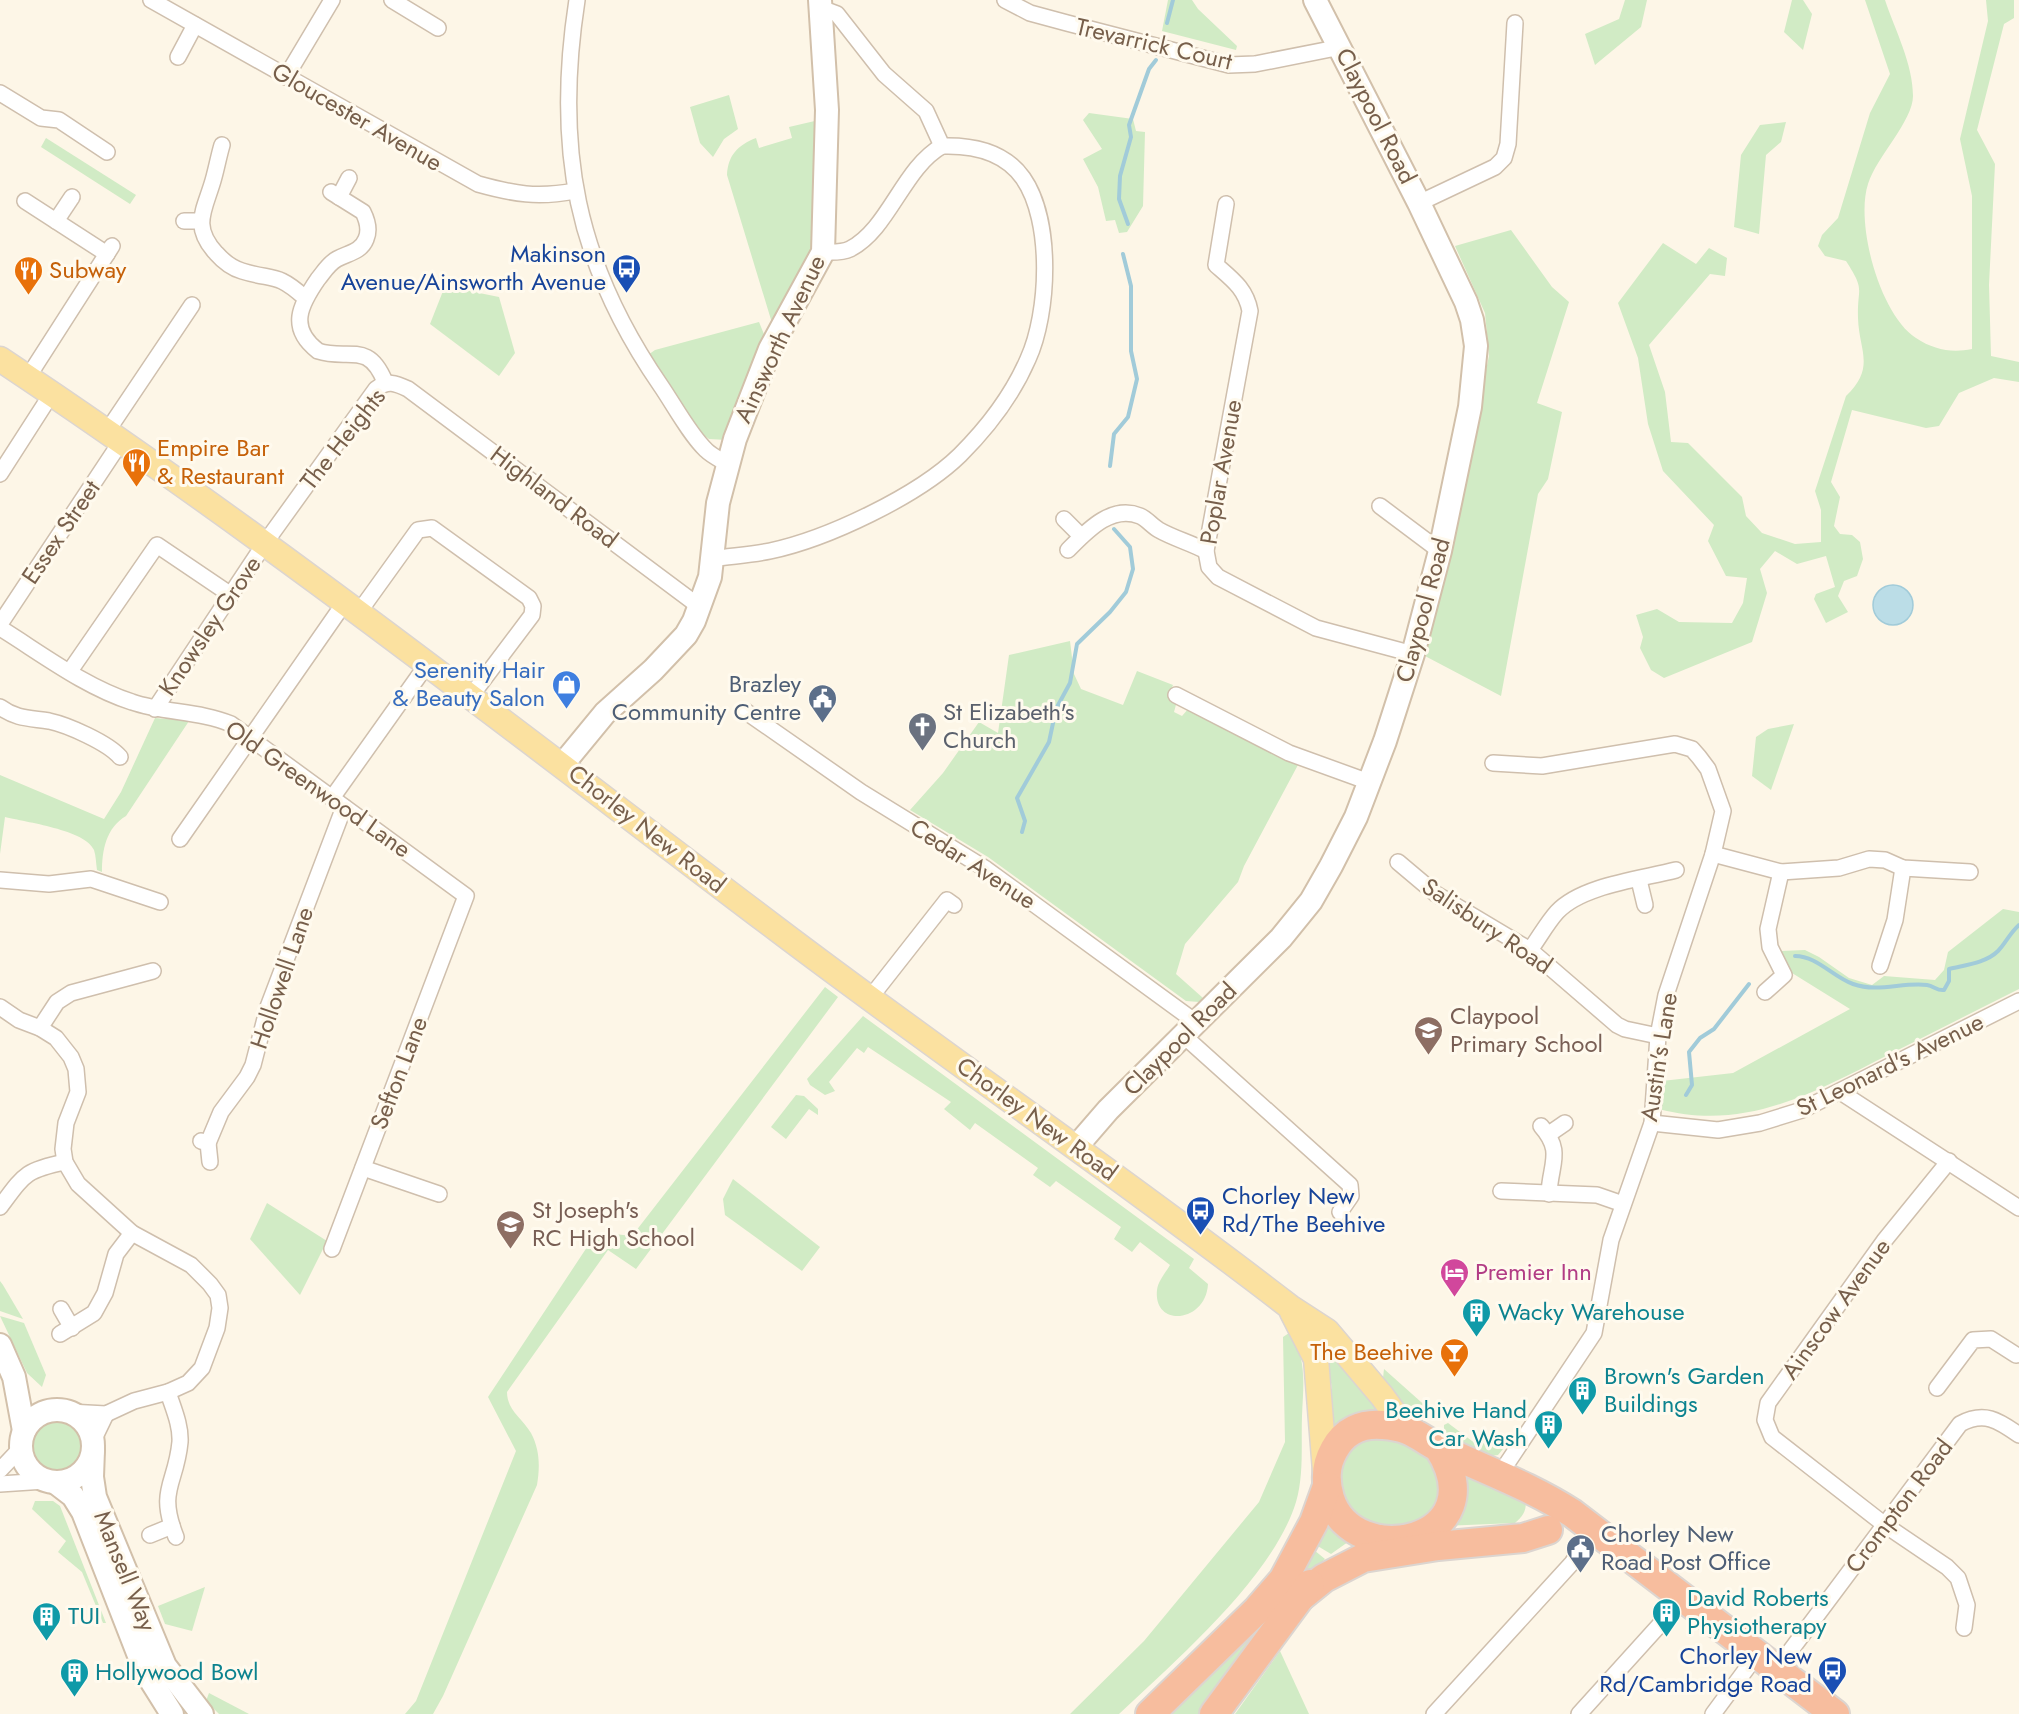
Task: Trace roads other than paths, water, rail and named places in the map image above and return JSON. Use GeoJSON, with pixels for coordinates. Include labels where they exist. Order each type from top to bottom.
{"type":"FeatureCollection","features":[{"type":"Feature","properties":{"kind":"highway"},"geometry":{"type":"LineString","coordinates":[[1150,1714],[1249,1618],[1283,1580],[1314,1522],[1326,1482],[1329,1458],[1338,1442],[1349,1432],[1362,1426],[1378,1425],[1406,1429],[1427,1438],[1438,1447],[1528,1487],[1572,1513],[1602,1543],[1683,1599],[1835,1714]]}},
{"type":"Feature","properties":{"kind":"highway"},"geometry":{"type":"LineString","coordinates":[[1425,1534],[1442,1521],[1452,1496],[1448,1462],[1438,1447]]}},
{"type":"Feature","properties":{"kind":"highway"},"geometry":{"type":"LineString","coordinates":[[1326,1482],[1333,1508],[1347,1526],[1366,1536],[1392,1539]]}},
{"type":"Feature","properties":{"kind":"highway"},"geometry":{"type":"LineString","coordinates":[[1528,1487],[1534,1530]]}},
{"type":"Feature","properties":{"kind":"highway"},"geometry":{"type":"LineString","coordinates":[[1298,1599],[1324,1578],[1363,1558],[1438,1546],[1523,1538],[1534,1530]]}},
{"type":"Feature","properties":{"kind":"highway"},"geometry":{"type":"LineString","coordinates":[[1214,1714],[1317,1575],[1349,1554],[1392,1539],[1425,1534],[1534,1530],[1602,1543]]}},
{"type":"Feature","properties":{"kind":"main road","name":"Chorley New Road"},"geometry":{"type":"LineString","coordinates":[[0,359],[115,435],[265,543],[563,764],[870,998],[1076,1147],[1290,1307],[1327,1331],[1382,1396],[1406,1429]]}},
{"type":"Feature","properties":{"kind":"main road","name":"Chorley New Road"},"geometry":{"type":"LineString","coordinates":[[1290,1307],[1317,1359],[1326,1482]]}},
{"type":"Feature","properties":{"kind":"street","name":"Gloucester Avenue"},"geometry":{"type":"LineString","coordinates":[[151,0],[478,184],[516,194],[548,196],[575,190]]}},
{"type":"Feature","properties":{"kind":"street"},"geometry":{"type":"LineString","coordinates":[[286,77],[332,0]]}},
{"type":"Feature","properties":{"kind":"street"},"geometry":{"type":"LineString","coordinates":[[392,0],[438,28]]}},
{"type":"Feature","properties":{"kind":"street"},"geometry":{"type":"LineString","coordinates":[[577,0],[568,68],[568,111],[575,190],[593,262],[648,368],[705,449],[729,465]]}},
{"type":"Feature","properties":{"kind":"street","name":"Trevarrick Court"},"geometry":{"type":"LineString","coordinates":[[1005,0],[1030,13],[1229,65],[1255,64],[1341,47]]}},
{"type":"Feature","properties":{"kind":"street","name":"Claypool Road"},"geometry":{"type":"LineString","coordinates":[[1076,1147],[1108,1110],[1299,918],[1356,817],[1413,654],[1440,551],[1470,407],[1476,346],[1473,320],[1419,203],[1315,0]]}},
{"type":"Feature","properties":{"kind":"street"},"geometry":{"type":"LineString","coordinates":[[821,4],[837,14],[884,74],[926,111],[942,146]]}},
{"type":"Feature","properties":{"kind":"street","name":"Ainsworth Avenue"},"geometry":{"type":"LineString","coordinates":[[563,764],[605,713],[653,670],[686,635],[700,607],[710,577],[718,503],[754,387],[823,252],[827,110],[821,4]]}},
{"type":"Feature","properties":{"kind":"street"},"geometry":{"type":"LineString","coordinates":[[1419,203],[1494,167],[1504,158],[1508,144],[1515,23]]}},
{"type":"Feature","properties":{"kind":"street"},"geometry":{"type":"LineString","coordinates":[[178,57],[195,25]]}},
{"type":"Feature","properties":{"kind":"street"},"geometry":{"type":"LineString","coordinates":[[0,93],[41,118],[59,120],[107,152]]}},
{"type":"Feature","properties":{"kind":"street"},"geometry":{"type":"LineString","coordinates":[[222,145],[201,221],[207,243],[228,265],[241,271],[279,278],[304,297]]}},
{"type":"Feature","properties":{"kind":"street"},"geometry":{"type":"LineString","coordinates":[[712,559],[771,551],[811,539],[831,532],[888,504],[957,458],[984,430],[1011,394],[1029,357],[1043,295],[1043,249],[1034,200],[1023,178],[995,155],[967,145],[942,146],[921,162],[864,239],[849,249],[823,252]]}},
{"type":"Feature","properties":{"kind":"street"},"geometry":{"type":"LineString","coordinates":[[349,178],[335,194],[363,212],[368,230],[366,240],[350,255],[337,259],[327,267],[304,297],[300,328],[309,344],[324,353],[345,352],[364,357],[378,368],[385,382]]}},
{"type":"Feature","properties":{"kind":"street"},"geometry":{"type":"LineString","coordinates":[[56,222],[72,197]]}},
{"type":"Feature","properties":{"kind":"street"},"geometry":{"type":"LineString","coordinates":[[25,201],[56,222],[110,250],[28,377]]}},
{"type":"Feature","properties":{"kind":"street","name":"Poplar Avenue"},"geometry":{"type":"LineString","coordinates":[[1226,204],[1216,266],[1240,286],[1246,294],[1250,311],[1206,551],[1209,567],[1218,577],[1316,628],[1413,654]]}},
{"type":"Feature","properties":{"kind":"street"},"geometry":{"type":"LineString","coordinates":[[184,221],[201,221]]}},
{"type":"Feature","properties":{"kind":"street","name":"Essex Street"},"geometry":{"type":"LineString","coordinates":[[0,626],[192,305]]}},
{"type":"Feature","properties":{"kind":"street","name":"The Heights"},"geometry":{"type":"LineString","coordinates":[[265,543],[376,389],[385,382],[408,388]]}},
{"type":"Feature","properties":{"kind":"street","name":"Highland Road"},"geometry":{"type":"LineString","coordinates":[[408,388],[700,607]]}},
{"type":"Feature","properties":{"kind":"street"},"geometry":{"type":"LineString","coordinates":[[0,474],[52,393]]}},
{"type":"Feature","properties":{"kind":"street"},"geometry":{"type":"LineString","coordinates":[[1380,506],[1440,551]]}},
{"type":"Feature","properties":{"kind":"street"},"geometry":{"type":"LineString","coordinates":[[1068,550],[1081,536],[1109,516],[1122,513],[1140,516],[1160,530],[1206,551]]}},
{"type":"Feature","properties":{"kind":"street"},"geometry":{"type":"LineString","coordinates":[[1064,519],[1081,536]]}},
{"type":"Feature","properties":{"kind":"street"},"geometry":{"type":"LineString","coordinates":[[180,839],[252,738],[352,607],[418,530],[425,527],[432,528],[529,598],[533,606],[532,615],[471,696]]}},
{"type":"Feature","properties":{"kind":"street","name":"Knowsley Grove"},"geometry":{"type":"LineString","coordinates":[[155,709],[265,543]]}},
{"type":"Feature","properties":{"kind":"street"},"geometry":{"type":"LineString","coordinates":[[70,671],[157,545],[231,595]]}},
{"type":"Feature","properties":{"kind":"street","name":"Old Greenwood Lane"},"geometry":{"type":"LineString","coordinates":[[0,626],[70,671],[111,694],[155,709],[216,718],[252,738],[466,896]]}},
{"type":"Feature","properties":{"kind":"street","name":"Hollowell Lane"},"geometry":{"type":"LineString","coordinates":[[210,1162],[203,1142],[253,1065],[261,1004],[338,802],[428,663]]}},
{"type":"Feature","properties":{"kind":"street"},"geometry":{"type":"LineString","coordinates":[[1180,702],[1289,753],[1369,782]]}},
{"type":"Feature","properties":{"kind":"street"},"geometry":{"type":"LineString","coordinates":[[0,707],[12,716],[54,722],[109,740],[120,757]]}},
{"type":"Feature","properties":{"kind":"street","name":"Cedar Avenue"},"geometry":{"type":"LineString","coordinates":[[745,711],[861,792],[986,869],[1190,1030],[1350,1185],[1352,1196],[1340,1212]]}},
{"type":"Feature","properties":{"kind":"street","name":"Austin's Lane"},"geometry":{"type":"LineString","coordinates":[[1493,763],[1542,766],[1674,744],[1692,749],[1708,769],[1723,811],[1713,854],[1666,995],[1659,1036],[1652,1123],[1611,1240],[1594,1333],[1500,1474]]}},
{"type":"Feature","properties":{"kind":"street"},"geometry":{"type":"LineString","coordinates":[[1713,854],[1781,872],[1839,868],[1869,859],[1885,860],[1903,868],[1950,865],[1970,872]]}},
{"type":"Feature","properties":{"kind":"street","name":"Salisbury Road"},"geometry":{"type":"LineString","coordinates":[[1406,864],[1436,894],[1530,950],[1617,1025],[1625,1029],[1659,1036]]}},
{"type":"Feature","properties":{"kind":"street"},"geometry":{"type":"LineString","coordinates":[[1880,966],[1895,921],[1903,868]]}},
{"type":"Feature","properties":{"kind":"street"},"geometry":{"type":"LineString","coordinates":[[1530,950],[1557,912],[1571,901],[1605,888],[1676,870]]}},
{"type":"Feature","properties":{"kind":"street"},"geometry":{"type":"LineString","coordinates":[[1765,992],[1784,975],[1770,946],[1768,929],[1781,872]]}},
{"type":"Feature","properties":{"kind":"street"},"geometry":{"type":"LineString","coordinates":[[0,880],[49,884],[91,879],[159,903]]}},
{"type":"Feature","properties":{"kind":"street"},"geometry":{"type":"LineString","coordinates":[[1639,880],[1645,905]]}},
{"type":"Feature","properties":{"kind":"street","name":"Sefton Lane"},"geometry":{"type":"LineString","coordinates":[[332,1250],[466,896]]}},
{"type":"Feature","properties":{"kind":"street"},"geometry":{"type":"LineString","coordinates":[[870,998],[947,900],[954,905]]}},
{"type":"Feature","properties":{"kind":"street"},"geometry":{"type":"LineString","coordinates":[[40,1028],[57,1002],[71,993],[133,970],[153,971]]}},
{"type":"Feature","properties":{"kind":"street","name":"St Leonard's Avenue"},"geometry":{"type":"LineString","coordinates":[[1652,1123],[1718,1130],[1760,1123],[1803,1110],[2019,1001]]}},
{"type":"Feature","properties":{"kind":"street"},"geometry":{"type":"LineString","coordinates":[[0,1007],[19,1020],[40,1028],[65,1047],[76,1068],[78,1092],[63,1135],[65,1162],[78,1184],[132,1233],[191,1265],[218,1295],[220,1308],[217,1328],[202,1368],[188,1383],[168,1392],[134,1401],[106,1414],[62,1411],[36,1416],[0,1470]]}},
{"type":"Feature","properties":{"kind":"street"},"geometry":{"type":"LineString","coordinates":[[1842,1092],[2019,1208]]}},
{"type":"Feature","properties":{"kind":"street"},"geometry":{"type":"LineString","coordinates":[[1549,1194],[1555,1149],[1545,1130],[1565,1123]]}},
{"type":"Feature","properties":{"kind":"street","name":"Ainscow Avenue"},"geometry":{"type":"LineString","coordinates":[[1885,1525],[1772,1437],[1767,1430],[1765,1412],[1768,1403],[1884,1240],[1949,1161]]}},
{"type":"Feature","properties":{"kind":"street"},"geometry":{"type":"LineString","coordinates":[[0,1207],[23,1176],[36,1168],[65,1162]]}},
{"type":"Feature","properties":{"kind":"street"},"geometry":{"type":"LineString","coordinates":[[363,1168],[439,1194]]}},
{"type":"Feature","properties":{"kind":"street"},"geometry":{"type":"LineString","coordinates":[[1501,1191],[1597,1195],[1623,1203]]}},
{"type":"Feature","properties":{"kind":"street"},"geometry":{"type":"LineString","coordinates":[[61,1309],[66,1331],[87,1319],[101,1303],[113,1260],[132,1233]]}},
{"type":"Feature","properties":{"kind":"street"},"geometry":{"type":"LineString","coordinates":[[1937,1388],[1947,1366],[1969,1344],[1979,1338],[1991,1339],[2014,1358]]}},
{"type":"Feature","properties":{"kind":"street"},"geometry":{"type":"LineString","coordinates":[[0,1345],[14,1377],[28,1468],[51,1482]]}},
{"type":"Feature","properties":{"kind":"street"},"geometry":{"type":"LineString","coordinates":[[14,1377],[38,1399],[85,1423],[93,1445]]}},
{"type":"Feature","properties":{"kind":"street"},"geometry":{"type":"LineString","coordinates":[[150,1535],[174,1532],[167,1515],[166,1497],[180,1440],[179,1428],[168,1392]]}},
{"type":"Feature","properties":{"kind":"street"},"geometry":{"type":"LineString","coordinates":[[0,1484],[67,1481],[85,1470],[106,1414]]}},
{"type":"Feature","properties":{"kind":"street","name":"Crompton Road"},"geometry":{"type":"LineString","coordinates":[[1713,1714],[1766,1663],[1885,1525],[1960,1424],[1971,1418],[1994,1418],[2019,1435]]}},
{"type":"Feature","properties":{"kind":"street","name":"Mansell Way"},"geometry":{"type":"LineString","coordinates":[[93,1445],[92,1477],[95,1497],[165,1666],[202,1714]]}},
{"type":"Feature","properties":{"kind":"street","name":"Mansell Way"},"geometry":{"type":"LineString","coordinates":[[51,1482],[73,1496],[83,1512],[145,1671],[172,1714]]}},
{"type":"Feature","properties":{"kind":"street"},"geometry":{"type":"LineString","coordinates":[[1885,1525],[1947,1567],[1958,1578],[1967,1605],[1964,1628]]}},
{"type":"Feature","properties":{"kind":"street"},"geometry":{"type":"LineString","coordinates":[[1434,1714],[1572,1563],[1602,1543]]}},
{"type":"Feature","properties":{"kind":"street"},"geometry":{"type":"LineString","coordinates":[[1579,1714],[1683,1599]]}},
{"type":"Feature","properties":{"kind":"water"},"geometry":{"type":"Polygon","coordinates":[[[1893,585],[1901,586],[1907,591],[1912,597],[1912,613],[1907,619],[1901,624],[1893,625],[1885,624],[1879,619],[1874,613],[1873,605],[1874,597],[1879,591],[1885,586],[1893,585]]]}},
{"type":"Feature","properties":{"kind":"waterway"},"geometry":{"type":"LineString","coordinates":[[1167,23],[1173,0]]}},
{"type":"Feature","properties":{"kind":"waterway"},"geometry":{"type":"LineString","coordinates":[[1128,224],[1119,199],[1120,176],[1131,137],[1129,125],[1149,69],[1156,60]]}},
{"type":"Feature","properties":{"kind":"waterway"},"geometry":{"type":"LineString","coordinates":[[1110,466],[1114,434],[1128,417],[1137,379],[1131,351],[1131,286],[1123,254]]}},
{"type":"Feature","properties":{"kind":"waterway"},"geometry":{"type":"LineString","coordinates":[[1022,832],[1025,821],[1017,798],[1049,742],[1056,709],[1070,683],[1077,644],[1110,612],[1126,592],[1133,569],[1130,547],[1114,529]]}},
{"type":"Feature","properties":{"kind":"waterway"},"geometry":{"type":"LineString","coordinates":[[1795,956],[1811,959],[1846,981],[1862,987],[1918,984],[1944,990],[1949,981],[1949,969],[1975,963],[1993,955],[2019,925]]}},
{"type":"Feature","properties":{"kind":"waterway"},"geometry":{"type":"LineString","coordinates":[[1686,1095],[1692,1085],[1689,1052],[1700,1038],[1714,1029],[1749,984]]}},
{"type":"Feature","properties":{"kind":"place","name":"Makinson Avenue/Ainsworth Avenue"},"geometry":{"type":"Point","coordinates":[627,294]}},
{"type":"Feature","properties":{"kind":"place","name":"Subway"},"geometry":{"type":"Point","coordinates":[28,296]}},
{"type":"Feature","properties":{"kind":"place","name":"Empire Bar & Restaurant"},"geometry":{"type":"Point","coordinates":[136,488]}},
{"type":"Feature","properties":{"kind":"place","name":"Serenity Hair & Beauty Salon"},"geometry":{"type":"Point","coordinates":[566,710]}},
{"type":"Feature","properties":{"kind":"place","name":"Brazley Community Centre"},"geometry":{"type":"Point","coordinates":[822,724]}},
{"type":"Feature","properties":{"kind":"place","name":"St Elizabeth's Church"},"geometry":{"type":"Point","coordinates":[922,752]}},
{"type":"Feature","properties":{"kind":"place","name":"Claypool Primary School"},"geometry":{"type":"Point","coordinates":[1429,1056]}},
{"type":"Feature","properties":{"kind":"place","name":"Chorley New Rd/The Beehive"},"geometry":{"type":"Point","coordinates":[1201,1236]}},
{"type":"Feature","properties":{"kind":"place","name":"St Joseph's RC High School"},"geometry":{"type":"Point","coordinates":[511,1250]}},
{"type":"Feature","properties":{"kind":"place","name":"Premier Inn"},"geometry":{"type":"Point","coordinates":[1454,1298]}},
{"type":"Feature","properties":{"kind":"place","name":"Wacky Warehouse"},"geometry":{"type":"Point","coordinates":[1477,1338]}},
{"type":"Feature","properties":{"kind":"place","name":"The Beehive"},"geometry":{"type":"Point","coordinates":[1454,1378]}},
{"type":"Feature","properties":{"kind":"place","name":"Brown's Garden Buildings"},"geometry":{"type":"Point","coordinates":[1583,1416]}},
{"type":"Feature","properties":{"kind":"place","name":"Beehive Hand Car Wash"},"geometry":{"type":"Point","coordinates":[1548,1450]}},
{"type":"Feature","properties":{"kind":"place","name":"Chorley New Road Post Office"},"geometry":{"type":"Point","coordinates":[1580,1574]}},
{"type":"Feature","properties":{"kind":"place","name":"David Roberts Physiotherapy"},"geometry":{"type":"Point","coordinates":[1666,1638]}},
{"type":"Feature","properties":{"kind":"place","name":"TUI"},"geometry":{"type":"Point","coordinates":[47,1642]}},
{"type":"Feature","properties":{"kind":"place","name":"Chorley New Rd/Cambridge Road"},"geometry":{"type":"Point","coordinates":[1833,1696]}},
{"type":"Feature","properties":{"kind":"place","name":"Hollywood Bowl"},"geometry":{"type":"Point","coordinates":[74,1698]}}]}
